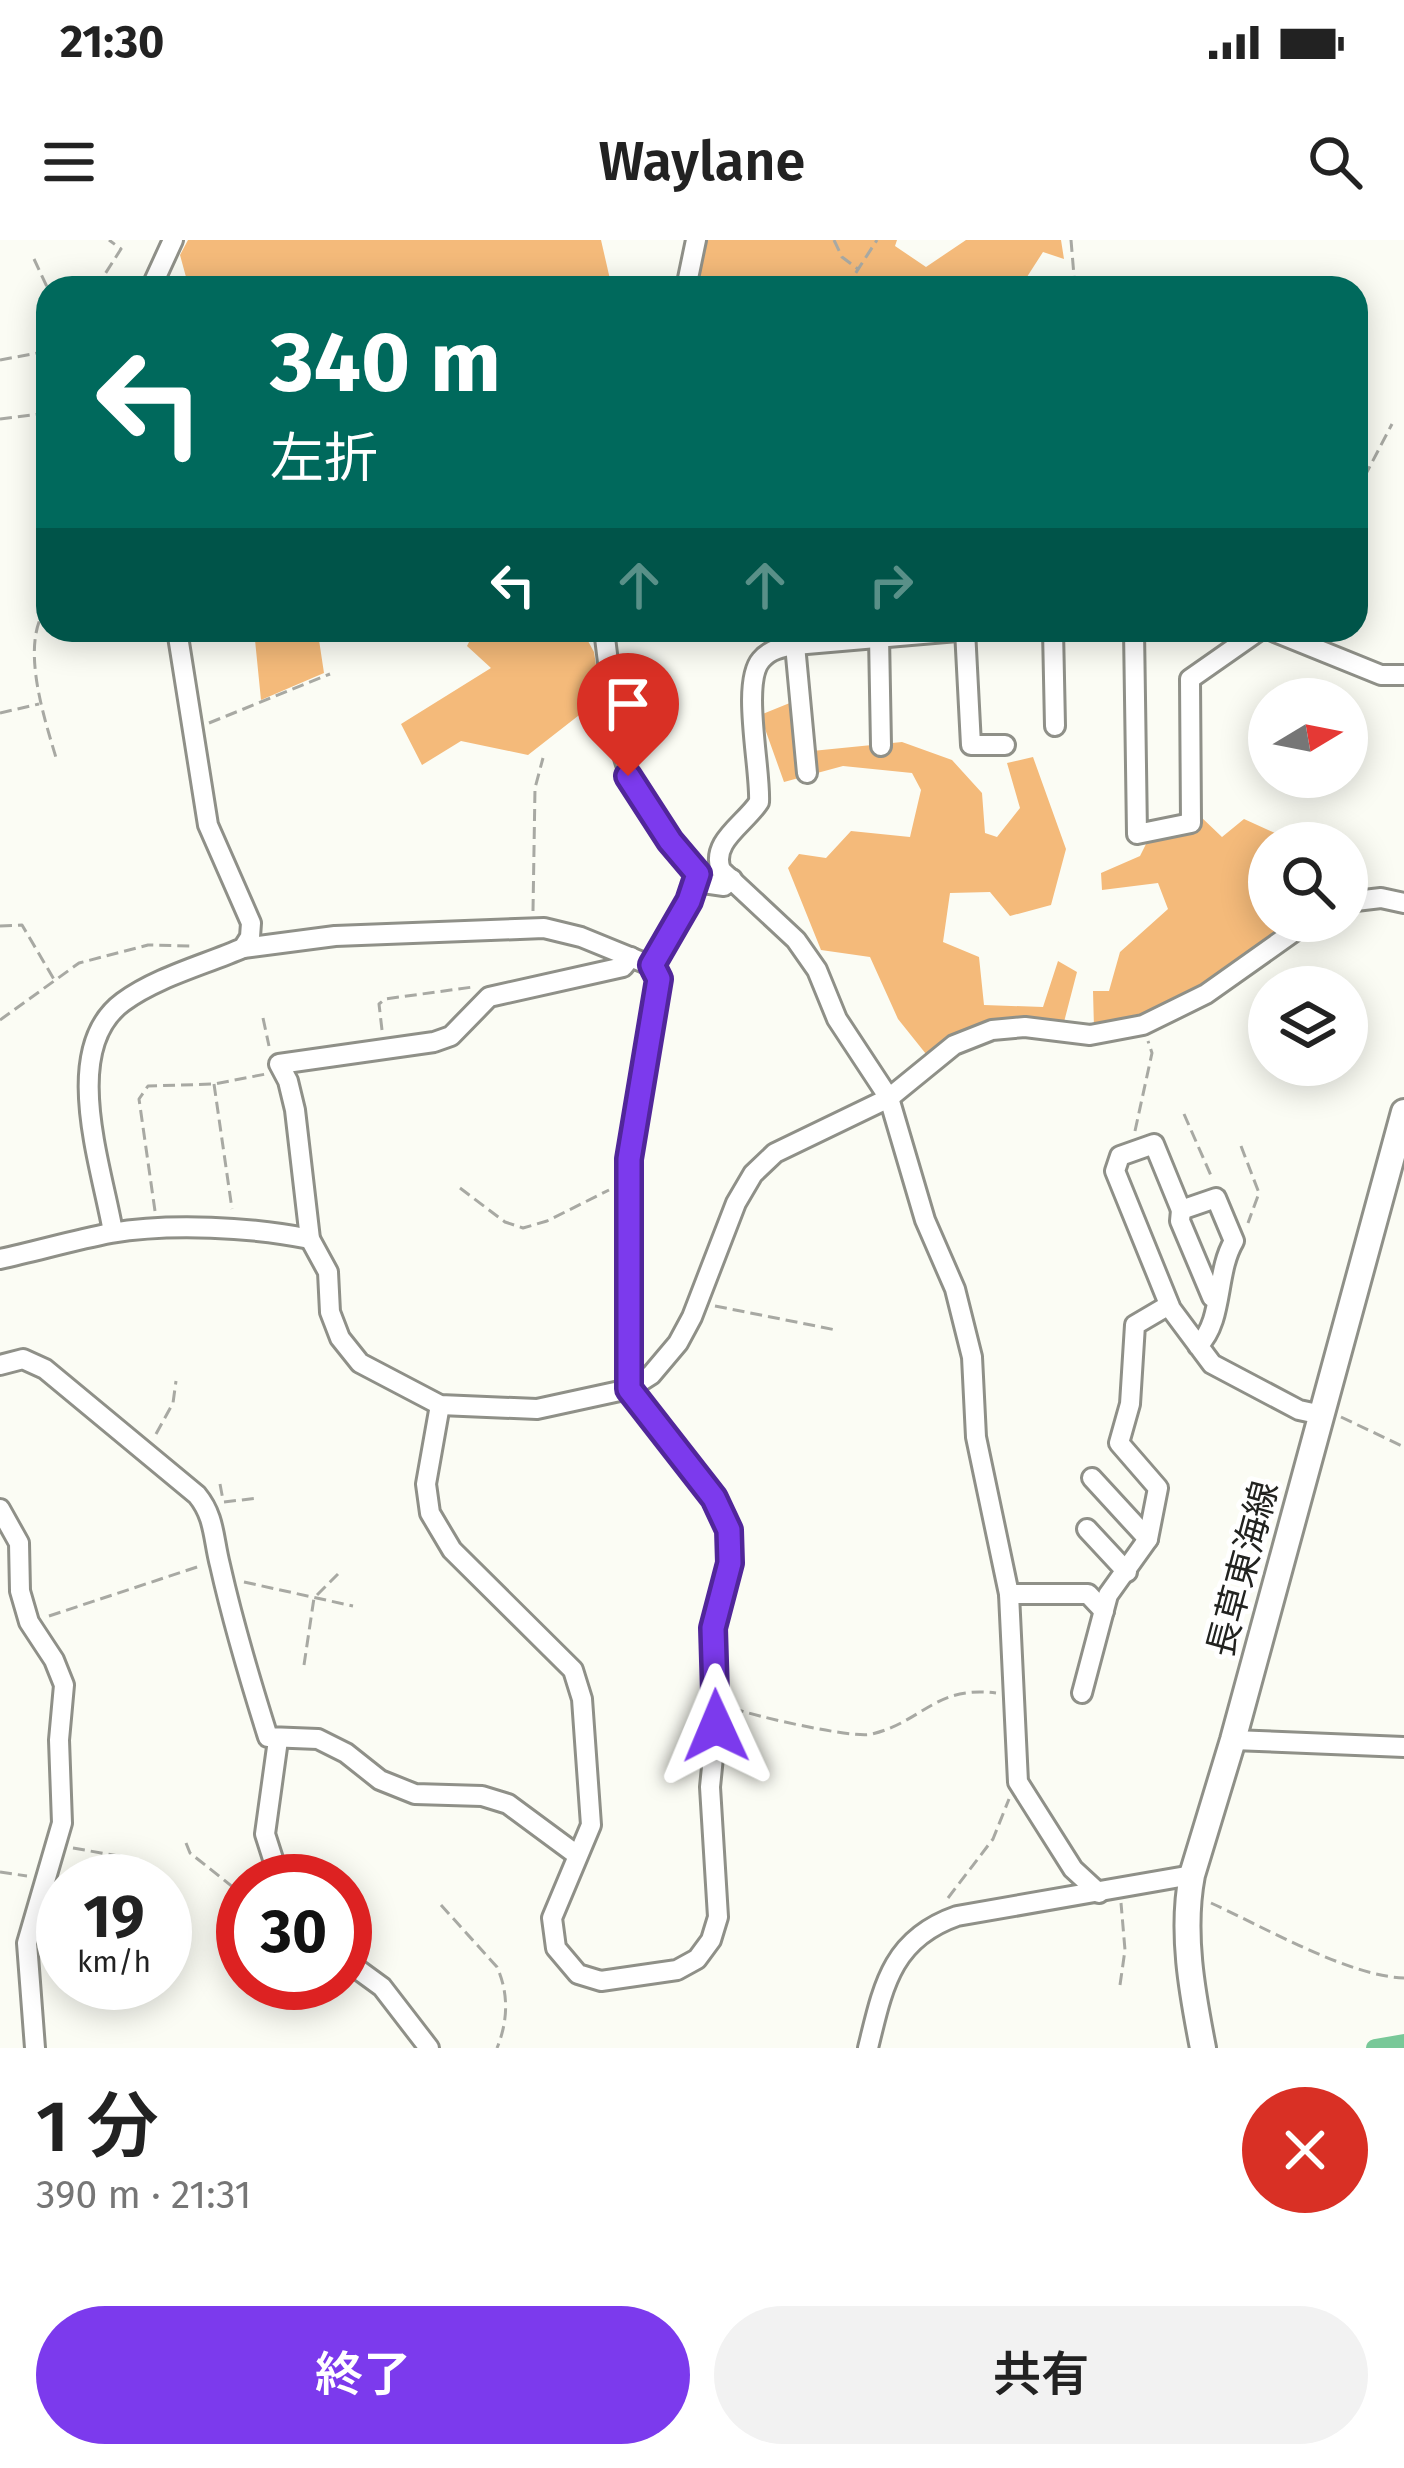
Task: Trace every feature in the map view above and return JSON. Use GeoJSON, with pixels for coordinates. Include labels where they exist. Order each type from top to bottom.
{"type":"FeatureCollection","features":[{"type":"Feature","properties":{"kind":"main road","name":"長草東海線"},"geometry":{"type":"LineString","coordinates":[[1203,2048],[1191,1984],[1190,1884],[1234,1740],[1404,1112]]}},
{"type":"Feature","properties":{"kind":"street"},"geometry":{"type":"LineString","coordinates":[[156,276],[173,240]]}},
{"type":"Feature","properties":{"kind":"street"},"geometry":{"type":"LineString","coordinates":[[688,276],[696,240]]}},
{"type":"Feature","properties":{"kind":"street"},"geometry":{"type":"LineString","coordinates":[[179,642],[208,825],[250,923],[250,937],[242,947]]}},
{"type":"Feature","properties":{"kind":"street"},"geometry":{"type":"LineString","coordinates":[[605,642],[614,726],[628,776],[670,841],[697,869],[689,901],[652,965]]}},
{"type":"Feature","properties":{"kind":"street"},"geometry":{"type":"LineString","coordinates":[[816,642],[769,652],[752,679],[759,802],[717,852],[721,870],[796,940],[817,970],[836,1019],[889,1098],[925,1220],[955,1289],[972,1357],[976,1437],[1009,1594],[1018,1782],[1073,1869],[1109,1891]]}},
{"type":"Feature","properties":{"kind":"street"},"geometry":{"type":"LineString","coordinates":[[879,642],[880,746]]}},
{"type":"Feature","properties":{"kind":"street"},"geometry":{"type":"LineString","coordinates":[[967,642],[971,745],[1005,745]]}},
{"type":"Feature","properties":{"kind":"street"},"geometry":{"type":"LineString","coordinates":[[1053,642],[1055,726]]}},
{"type":"Feature","properties":{"kind":"street"},"geometry":{"type":"LineString","coordinates":[[1134,642],[1137,834],[1190,823],[1190,679],[1243,642]]}},
{"type":"Feature","properties":{"kind":"street"},"geometry":{"type":"LineString","coordinates":[[1300,642],[1381,675],[1404,675]]}},
{"type":"Feature","properties":{"kind":"street"},"geometry":{"type":"LineString","coordinates":[[795,644],[807,773]]}},
{"type":"Feature","properties":{"kind":"street"},"geometry":{"type":"LineString","coordinates":[[696,882],[724,886],[732,879]]}},
{"type":"Feature","properties":{"kind":"street"},"geometry":{"type":"LineString","coordinates":[[1368,900],[1404,903]]}},
{"type":"Feature","properties":{"kind":"street"},"geometry":{"type":"LineString","coordinates":[[113,1232],[87,1085],[90,1049],[106,1016],[126,999],[242,947],[450,929],[532,928],[580,937],[652,965],[659,979],[629,1159],[629,1389],[714,1498],[729,1530],[730,1563],[713,1628],[716,1702],[710,1787],[718,1917],[711,1940],[697,1959],[677,1970],[601,1981],[578,1974],[556,1948],[553,1918],[590,1825],[582,1699],[573,1670],[452,1550],[430,1514],[426,1484],[440,1405]]}},
{"type":"Feature","properties":{"kind":"street"},"geometry":{"type":"LineString","coordinates":[[631,957],[623,967],[489,997],[451,1036],[277,1066],[295,1110],[310,1239],[328,1272],[329,1312],[340,1338],[360,1363],[440,1405],[537,1409],[629,1389],[650,1375],[678,1343],[736,1203],[753,1174],[775,1153],[889,1098],[954,1045],[992,1030],[1090,1034],[1143,1025],[1226,981],[1280,942]]}},
{"type":"Feature","properties":{"kind":"street"},"geometry":{"type":"LineString","coordinates":[[1216,1298],[1180,1221],[1181,1210],[1154,1144],[1120,1156],[1115,1171],[1169,1305],[1212,1364],[1299,1410],[1322,1413]]}},
{"type":"Feature","properties":{"kind":"street"},"geometry":{"type":"LineString","coordinates":[[1181,1210],[1216,1198],[1234,1240],[1222,1264],[1210,1334],[1198,1346]]}},
{"type":"Feature","properties":{"kind":"street"},"geometry":{"type":"LineString","coordinates":[[0,1259],[113,1232],[261,1228],[310,1239]]}},
{"type":"Feature","properties":{"kind":"street"},"geometry":{"type":"LineString","coordinates":[[1082,1693],[1108,1595],[1148,1540],[1158,1488],[1119,1443],[1130,1404],[1135,1325],[1169,1305]]}},
{"type":"Feature","properties":{"kind":"street"},"geometry":{"type":"LineString","coordinates":[[0,1365],[23,1359],[45,1369],[207,1508],[268,1737],[318,1739],[346,1753],[380,1780],[416,1794],[482,1796],[508,1804],[578,1855]]}},
{"type":"Feature","properties":{"kind":"street"},"geometry":{"type":"LineString","coordinates":[[1092,1478],[1148,1540]]}},
{"type":"Feature","properties":{"kind":"street"},"geometry":{"type":"LineString","coordinates":[[0,1509],[19,1543],[20,1591],[29,1622],[64,1685],[59,1740],[62,1822],[54,1854]]}},
{"type":"Feature","properties":{"kind":"street"},"geometry":{"type":"LineString","coordinates":[[1087,1528],[1126,1572]]}},
{"type":"Feature","properties":{"kind":"street"},"geometry":{"type":"LineString","coordinates":[[1069,1573],[1104,1611]]}},
{"type":"Feature","properties":{"kind":"street"},"geometry":{"type":"LineString","coordinates":[[1009,1594],[1088,1594]]}},
{"type":"Feature","properties":{"kind":"street"},"geometry":{"type":"LineString","coordinates":[[271,1854],[265,1834],[278,1740]]}},
{"type":"Feature","properties":{"kind":"street"},"geometry":{"type":"LineString","coordinates":[[1234,1740],[1404,1747]]}},
{"type":"Feature","properties":{"kind":"street"},"geometry":{"type":"LineString","coordinates":[[868,2048],[881,1994],[899,1954],[938,1922],[1109,1891],[1190,1884]]}},
{"type":"Feature","properties":{"kind":"street"},"geometry":{"type":"LineString","coordinates":[[35,2048],[27,1943],[36,1914]]}},
{"type":"Feature","properties":{"kind":"street"},"geometry":{"type":"LineString","coordinates":[[372,1980],[429,2048]]}},
{"type":"Feature","properties":{"kind":"path"},"geometry":{"type":"LineString","coordinates":[[104,276],[122,249],[109,240]]}},
{"type":"Feature","properties":{"kind":"path"},"geometry":{"type":"LineString","coordinates":[[835,240],[842,257],[859,270]]}},
{"type":"Feature","properties":{"kind":"path"},"geometry":{"type":"LineString","coordinates":[[855,276],[878,240]]}},
{"type":"Feature","properties":{"kind":"path"},"geometry":{"type":"LineString","coordinates":[[1071,240],[1074,276]]}},
{"type":"Feature","properties":{"kind":"path"},"geometry":{"type":"LineString","coordinates":[[34,259],[42,276]]}},
{"type":"Feature","properties":{"kind":"path"},"geometry":{"type":"LineString","coordinates":[[0,360],[36,354]]}},
{"type":"Feature","properties":{"kind":"path"},"geometry":{"type":"LineString","coordinates":[[0,419],[36,414]]}},
{"type":"Feature","properties":{"kind":"path"},"geometry":{"type":"LineString","coordinates":[[1368,471],[1392,424]]}},
{"type":"Feature","properties":{"kind":"path"},"geometry":{"type":"LineString","coordinates":[[36,628],[40,704],[57,761]]}},
{"type":"Feature","properties":{"kind":"path"},"geometry":{"type":"LineString","coordinates":[[192,729],[330,674]]}},
{"type":"Feature","properties":{"kind":"path"},"geometry":{"type":"LineString","coordinates":[[0,713],[40,704]]}},
{"type":"Feature","properties":{"kind":"path"},"geometry":{"type":"LineString","coordinates":[[532,928],[535,788],[543,758]]}},
{"type":"Feature","properties":{"kind":"path"},"geometry":{"type":"LineString","coordinates":[[0,926],[22,925],[55,981]]}},
{"type":"Feature","properties":{"kind":"path"},"geometry":{"type":"LineString","coordinates":[[0,1020],[79,963],[148,945],[205,947],[220,958]]}},
{"type":"Feature","properties":{"kind":"path"},"geometry":{"type":"LineString","coordinates":[[374,1051],[382,1034],[380,1004],[385,999],[470,986],[489,997]]}},
{"type":"Feature","properties":{"kind":"path"},"geometry":{"type":"LineString","coordinates":[[157,1230],[139,1099],[142,1090],[148,1085],[214,1084],[269,1073],[277,1066],[263,1018]]}},
{"type":"Feature","properties":{"kind":"path"},"geometry":{"type":"LineString","coordinates":[[1137,1150],[1133,1138],[1152,1053],[1143,1025]]}},
{"type":"Feature","properties":{"kind":"path"},"geometry":{"type":"LineString","coordinates":[[214,1084],[235,1229]]}},
{"type":"Feature","properties":{"kind":"path"},"geometry":{"type":"LineString","coordinates":[[1184,1114],[1218,1190],[1216,1198]]}},
{"type":"Feature","properties":{"kind":"path"},"geometry":{"type":"LineString","coordinates":[[1234,1240],[1255,1212],[1259,1193],[1240,1146]]}},
{"type":"Feature","properties":{"kind":"path"},"geometry":{"type":"LineString","coordinates":[[460,1187],[505,1222],[523,1228],[547,1221],[601,1192],[629,1189]]}},
{"type":"Feature","properties":{"kind":"path"},"geometry":{"type":"LineString","coordinates":[[698,1301],[836,1330]]}},
{"type":"Feature","properties":{"kind":"path"},"geometry":{"type":"LineString","coordinates":[[146,1454],[173,1403],[176,1381]]}},
{"type":"Feature","properties":{"kind":"path"},"geometry":{"type":"LineString","coordinates":[[1322,1413],[1404,1448]]}},
{"type":"Feature","properties":{"kind":"path"},"geometry":{"type":"LineString","coordinates":[[220,1484],[223,1502],[258,1498]]}},
{"type":"Feature","properties":{"kind":"path"},"geometry":{"type":"LineString","coordinates":[[29,1622],[221,1570],[353,1606]]}},
{"type":"Feature","properties":{"kind":"path"},"geometry":{"type":"LineString","coordinates":[[304,1665],[314,1598],[338,1574]]}},
{"type":"Feature","properties":{"kind":"path"},"geometry":{"type":"LineString","coordinates":[[716,1702],[757,1716],[858,1737],[883,1731],[963,1690],[1016,1695]]}},
{"type":"Feature","properties":{"kind":"path"},"geometry":{"type":"LineString","coordinates":[[938,1922],[941,1907],[992,1839],[1018,1782]]}},
{"type":"Feature","properties":{"kind":"path"},"geometry":{"type":"LineString","coordinates":[[186,1843],[190,1853],[216,1874]]}},
{"type":"Feature","properties":{"kind":"path"},"geometry":{"type":"LineString","coordinates":[[57,1845],[107,1854]]}},
{"type":"Feature","properties":{"kind":"path"},"geometry":{"type":"LineString","coordinates":[[0,1872],[36,1877]]}},
{"type":"Feature","properties":{"kind":"path"},"geometry":{"type":"LineString","coordinates":[[1190,1884],[1354,1967],[1404,1978]]}},
{"type":"Feature","properties":{"kind":"path"},"geometry":{"type":"LineString","coordinates":[[1109,1891],[1125,1950],[1120,1985]]}},
{"type":"Feature","properties":{"kind":"path"},"geometry":{"type":"LineString","coordinates":[[441,1905],[497,1967],[506,2012],[497,2048]]}},
{"type":"Feature","properties":{"kind":"shaded area"},"geometry":{"type":"Polygon","coordinates":[[[188,240],[601,240],[609,276],[186,276],[180,255],[188,240]]]}},
{"type":"Feature","properties":{"kind":"shaded area"},"geometry":{"type":"Polygon","coordinates":[[[705,240],[897,240],[895,246],[926,267],[966,240],[1061,240],[1064,259],[1043,252],[1028,276],[697,276],[705,240]]]}},
{"type":"Feature","properties":{"kind":"shaded area"},"geometry":{"type":"Polygon","coordinates":[[[255,642],[319,642],[324,673],[261,700],[255,642]]]}},
{"type":"Feature","properties":{"kind":"shaded area"},"geometry":{"type":"Polygon","coordinates":[[[469,642],[589,642],[601,698],[528,755],[461,741],[422,765],[401,724],[491,668],[467,646],[469,642]]]}},
{"type":"Feature","properties":{"kind":"shaded area"},"geometry":{"type":"Polygon","coordinates":[[[807,696],[812,751],[902,742],[952,760],[982,793],[985,833],[997,837],[1020,808],[1007,763],[1033,757],[1066,849],[1051,905],[1010,916],[990,892],[950,893],[943,942],[979,957],[984,1005],[1043,1007],[1058,961],[1077,972],[1064,1022],[997,1022],[930,1059],[898,1019],[870,957],[821,950],[788,868],[799,854],[826,858],[851,831],[910,837],[921,790],[912,773],[843,766],[784,782],[760,715],[807,696]]]}},
{"type":"Feature","properties":{"kind":"shaded area"},"geometry":{"type":"Polygon","coordinates":[[[1200,816],[1222,837],[1244,819],[1251,822],[1248,942],[1266,942],[1247,958],[1143,1017],[1094,1028],[1093,991],[1109,991],[1120,952],[1168,909],[1158,883],[1102,890],[1101,873],[1140,856],[1148,840],[1192,829],[1200,816]]]}},
{"type":"Feature","properties":{"kind":"waterway"},"geometry":{"type":"LineString","coordinates":[[1375,2048],[1404,2043]]}},
{"type":"Feature","properties":{"kind":"route"},"geometry":{"type":"LineString","coordinates":[[628,776],[638,797],[698,874],[689,901],[652,965],[659,979],[629,1159],[629,1389],[714,1498],[729,1530],[730,1563],[713,1628],[716,1726]]}}]}
